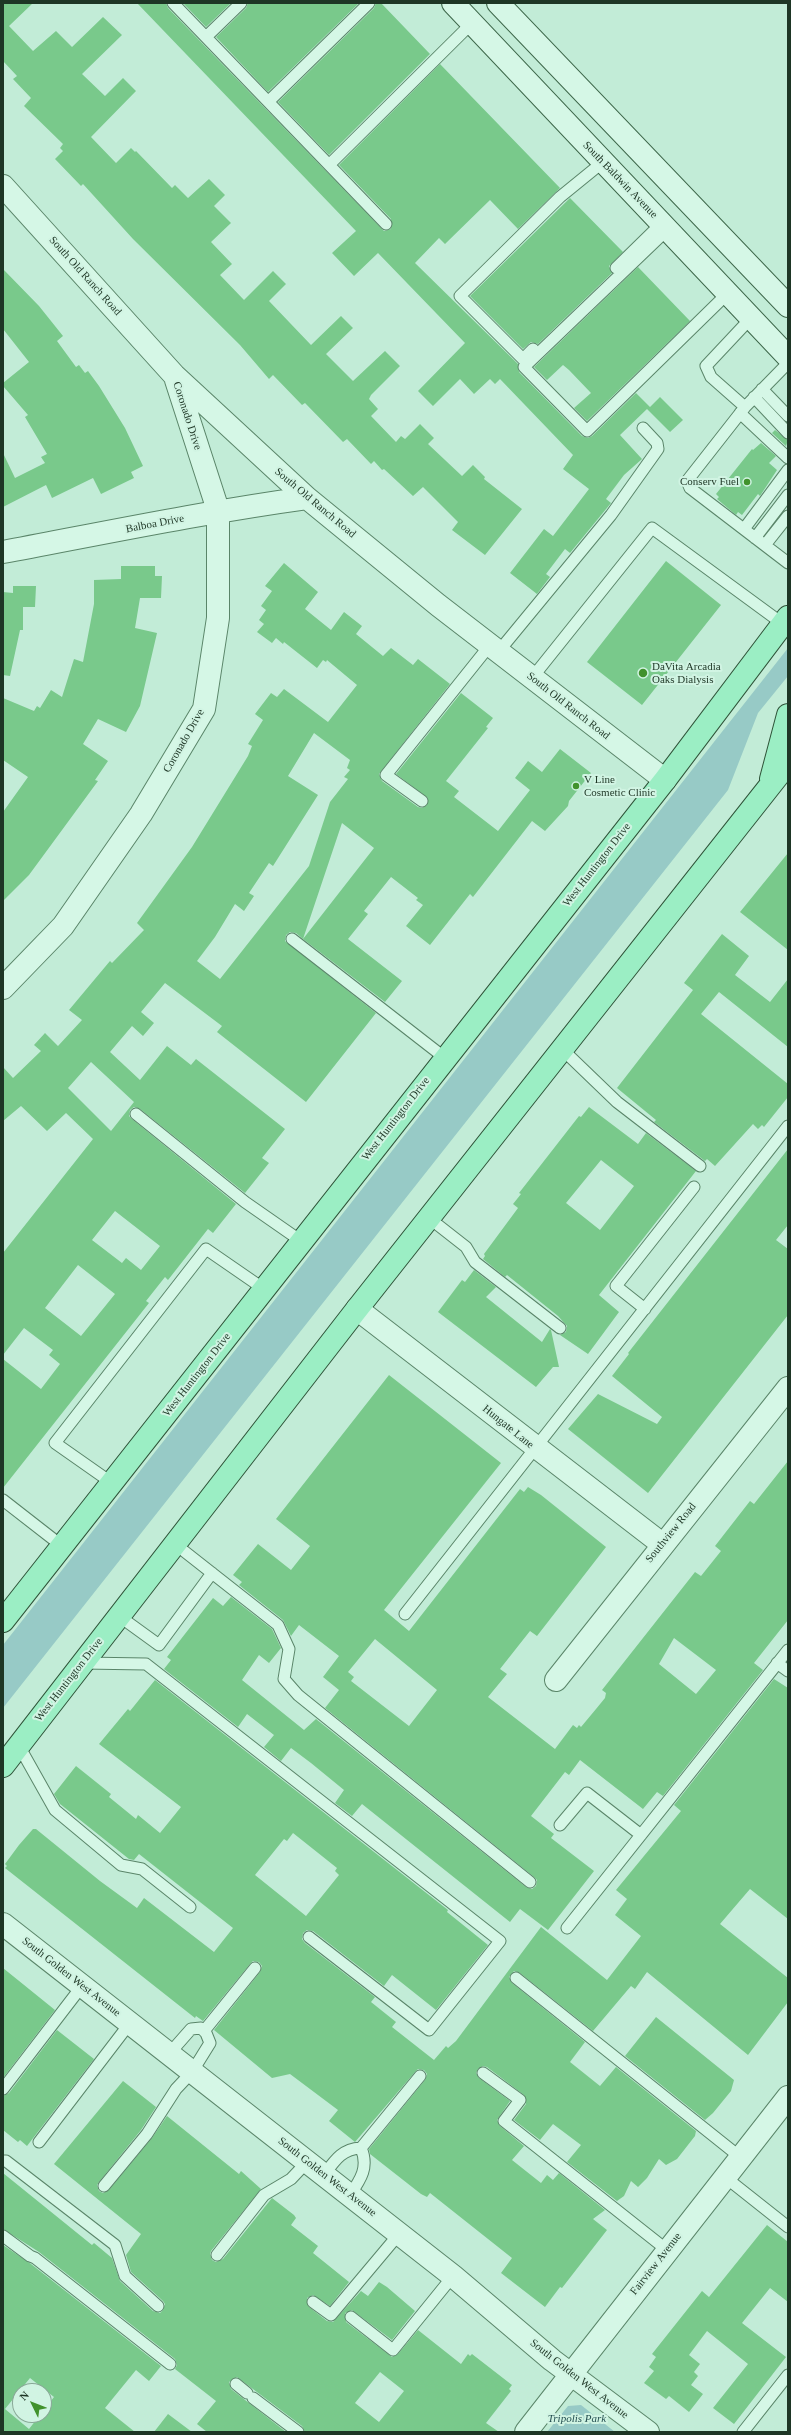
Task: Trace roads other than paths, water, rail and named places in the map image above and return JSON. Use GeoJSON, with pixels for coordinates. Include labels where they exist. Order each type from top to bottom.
{"type":"FeatureCollection","features":[{"type":"Feature","properties":{"kind":"main road","name":"West Huntington Drive"},"geometry":{"type":"LineString","coordinates":[[3,1620],[665,780],[786,621]]}},
{"type":"Feature","properties":{"kind":"main road"},"geometry":{"type":"LineString","coordinates":[[769,790],[788,715]]}},
{"type":"Feature","properties":{"kind":"main road","name":"West Huntington Drive"},"geometry":{"type":"LineString","coordinates":[[3,1766],[357,1309],[769,790],[788,763]]}},
{"type":"Feature","properties":{"kind":"street","name":"South Baldwin Avenue"},"geometry":{"type":"LineString","coordinates":[[453,3],[788,356]]}},
{"type":"Feature","properties":{"kind":"street"},"geometry":{"type":"LineString","coordinates":[[498,3],[788,306]]}},
{"type":"Feature","properties":{"kind":"street","name":"South Old Ranch Road"},"geometry":{"type":"LineString","coordinates":[[3,186],[174,375],[306,498],[532,678],[665,780]]}},
{"type":"Feature","properties":{"kind":"street","name":"Coronado Drive"},"geometry":{"type":"LineString","coordinates":[[3,988],[62,926],[141,814],[204,709],[218,618],[218,510],[174,375]]}},
{"type":"Feature","properties":{"kind":"street","name":"Balboa Drive"},"geometry":{"type":"LineString","coordinates":[[3,552],[174,521],[218,510],[306,498]]}},
{"type":"Feature","properties":{"kind":"street","name":"Hungate Lane"},"geometry":{"type":"LineString","coordinates":[[357,1309],[535,1449],[662,1544]]}},
{"type":"Feature","properties":{"kind":"street","name":"Southview Road"},"geometry":{"type":"LineString","coordinates":[[556,1680],[662,1544],[788,1388]]}},
{"type":"Feature","properties":{"kind":"street","name":"South Golden West Avenue"},"geometry":{"type":"LineString","coordinates":[[3,1924],[453,2276],[571,2375],[648,2432]]}},
{"type":"Feature","properties":{"kind":"street","name":"Fairview Avenue"},"geometry":{"type":"LineString","coordinates":[[526,2432],[740,2157],[785,2106]]}},
{"type":"Feature","properties":{"kind":"lane"},"geometry":{"type":"LineString","coordinates":[[173,3],[330,164],[386,224]]}},
{"type":"Feature","properties":{"kind":"lane"},"geometry":{"type":"LineString","coordinates":[[206,37],[241,3]]}},
{"type":"Feature","properties":{"kind":"lane"},"geometry":{"type":"LineString","coordinates":[[269,101],[369,3]]}},
{"type":"Feature","properties":{"kind":"lane"},"geometry":{"type":"LineString","coordinates":[[330,164],[472,23]]}},
{"type":"Feature","properties":{"kind":"lane"},"geometry":{"type":"LineString","coordinates":[[603,162],[560,197],[460,296],[523,359],[665,226]]}},
{"type":"Feature","properties":{"kind":"lane"},"geometry":{"type":"LineString","coordinates":[[665,226],[524,367],[587,431],[728,293]]}},
{"type":"Feature","properties":{"kind":"lane"},"geometry":{"type":"LineString","coordinates":[[751,318],[706,366],[711,377],[788,458]]}},
{"type":"Feature","properties":{"kind":"lane"},"geometry":{"type":"LineString","coordinates":[[788,363],[742,410],[687,481],[690,488],[788,563]]}},
{"type":"Feature","properties":{"kind":"lane"},"geometry":{"type":"LineString","coordinates":[[758,393],[788,416]]}},
{"type":"Feature","properties":{"kind":"lane"},"geometry":{"type":"LineString","coordinates":[[758,393],[788,433]]}},
{"type":"Feature","properties":{"kind":"lane"},"geometry":{"type":"LineString","coordinates":[[422,801],[386,775],[610,515],[658,449],[657,442],[643,428]]}},
{"type":"Feature","properties":{"kind":"lane"},"geometry":{"type":"LineString","coordinates":[[744,529],[788,470]]}},
{"type":"Feature","properties":{"kind":"lane"},"geometry":{"type":"LineString","coordinates":[[755,538],[788,495]]}},
{"type":"Feature","properties":{"kind":"lane"},"geometry":{"type":"LineString","coordinates":[[765,546],[788,516]]}},
{"type":"Feature","properties":{"kind":"lane"},"geometry":{"type":"LineString","coordinates":[[532,678],[652,528],[786,621]]}},
{"type":"Feature","properties":{"kind":"lane"},"geometry":{"type":"LineString","coordinates":[[292,939],[445,1058]]}},
{"type":"Feature","properties":{"kind":"lane"},"geometry":{"type":"LineString","coordinates":[[563,1050],[617,1102],[700,1166]]}},
{"type":"Feature","properties":{"kind":"lane"},"geometry":{"type":"LineString","coordinates":[[136,1114],[245,1202],[301,1241]]}},
{"type":"Feature","properties":{"kind":"lane"},"geometry":{"type":"LineString","coordinates":[[405,1614],[788,1126]]}},
{"type":"Feature","properties":{"kind":"lane"},"geometry":{"type":"LineString","coordinates":[[645,1309],[616,1286],[694,1187]]}},
{"type":"Feature","properties":{"kind":"lane"},"geometry":{"type":"LineString","coordinates":[[429,1218],[466,1247],[475,1262],[560,1328]]}},
{"type":"Feature","properties":{"kind":"lane"},"geometry":{"type":"LineString","coordinates":[[112,1483],[55,1443],[206,1249],[264,1289]]}},
{"type":"Feature","properties":{"kind":"lane"},"geometry":{"type":"LineString","coordinates":[[3,1500],[62,1546]]}},
{"type":"Feature","properties":{"kind":"lane"},"geometry":{"type":"LineString","coordinates":[[175,1544],[278,1625],[289,1649],[284,1679],[298,1695],[530,1882]]}},
{"type":"Feature","properties":{"kind":"lane"},"geometry":{"type":"LineString","coordinates":[[119,1616],[159,1644],[212,1573]]}},
{"type":"Feature","properties":{"kind":"lane"},"geometry":{"type":"LineString","coordinates":[[567,1928],[788,1650]]}},
{"type":"Feature","properties":{"kind":"lane"},"geometry":{"type":"LineString","coordinates":[[82,1663],[146,1664],[500,1941],[429,2030],[309,1938]]}},
{"type":"Feature","properties":{"kind":"lane"},"geometry":{"type":"LineString","coordinates":[[777,1663],[788,1671]]}},
{"type":"Feature","properties":{"kind":"lane"},"geometry":{"type":"LineString","coordinates":[[18,1746],[55,1810],[121,1866],[142,1869],[190,1907]]}},
{"type":"Feature","properties":{"kind":"lane"},"geometry":{"type":"LineString","coordinates":[[560,1825],[587,1793],[641,1835]]}},
{"type":"Feature","properties":{"kind":"lane"},"geometry":{"type":"LineString","coordinates":[[204,2030],[255,1968]]}},
{"type":"Feature","properties":{"kind":"lane"},"geometry":{"type":"LineString","coordinates":[[516,1978],[740,2157]]}},
{"type":"Feature","properties":{"kind":"lane"},"geometry":{"type":"LineString","coordinates":[[3,2089],[82,1986]]}},
{"type":"Feature","properties":{"kind":"lane"},"geometry":{"type":"LineString","coordinates":[[39,2142],[130,2023]]}},
{"type":"Feature","properties":{"kind":"lane"},"geometry":{"type":"LineString","coordinates":[[104,2186],[147,2134],[176,2089],[192,2072],[210,2043],[204,2030],[200,2028],[191,2029],[169,2054]]}},
{"type":"Feature","properties":{"kind":"lane"},"geometry":{"type":"LineString","coordinates":[[483,2073],[520,2100],[504,2121],[667,2250]]}},
{"type":"Feature","properties":{"kind":"lane"},"geometry":{"type":"LineString","coordinates":[[324,2175],[337,2157],[349,2149],[361,2148],[420,2076]]}},
{"type":"Feature","properties":{"kind":"lane"},"geometry":{"type":"LineString","coordinates":[[350,2195],[364,2176],[365,2158],[361,2148]]}},
{"type":"Feature","properties":{"kind":"lane"},"geometry":{"type":"LineString","coordinates":[[3,2162],[6,2161],[115,2245],[125,2276],[158,2306]]}},
{"type":"Feature","properties":{"kind":"lane"},"geometry":{"type":"LineString","coordinates":[[217,2255],[264,2194],[291,2178],[307,2162]]}},
{"type":"Feature","properties":{"kind":"lane"},"geometry":{"type":"LineString","coordinates":[[725,2177],[788,2227]]}},
{"type":"Feature","properties":{"kind":"lane"},"geometry":{"type":"LineString","coordinates":[[313,2302],[331,2315],[399,2234]]}},
{"type":"Feature","properties":{"kind":"lane"},"geometry":{"type":"LineString","coordinates":[[3,2236],[35,2258],[170,2364]]}},
{"type":"Feature","properties":{"kind":"lane"},"geometry":{"type":"LineString","coordinates":[[351,2317],[393,2350],[453,2276]]}},
{"type":"Feature","properties":{"kind":"lane"},"geometry":{"type":"LineString","coordinates":[[743,2432],[788,2375]]}},
{"type":"Feature","properties":{"kind":"lane"},"geometry":{"type":"LineString","coordinates":[[236,2384],[298,2432]]}},
{"type":"Feature","properties":{"kind":"place","name":"Conserv Fuel"},"geometry":{"type":"Point","coordinates":[747,482]}},
{"type":"Feature","properties":{"kind":"place","name":"DaVita Arcadia Oaks Dialysis"},"geometry":{"type":"Point","coordinates":[643,673]}},
{"type":"Feature","properties":{"kind":"place","name":"V Line Cosmetic Clinic"},"geometry":{"type":"Point","coordinates":[576,786]}},
{"type":"Feature","properties":{"kind":"park label","name":"Tripolis Park"},"geometry":{"type":"Point","coordinates":[577,2419]}}]}
